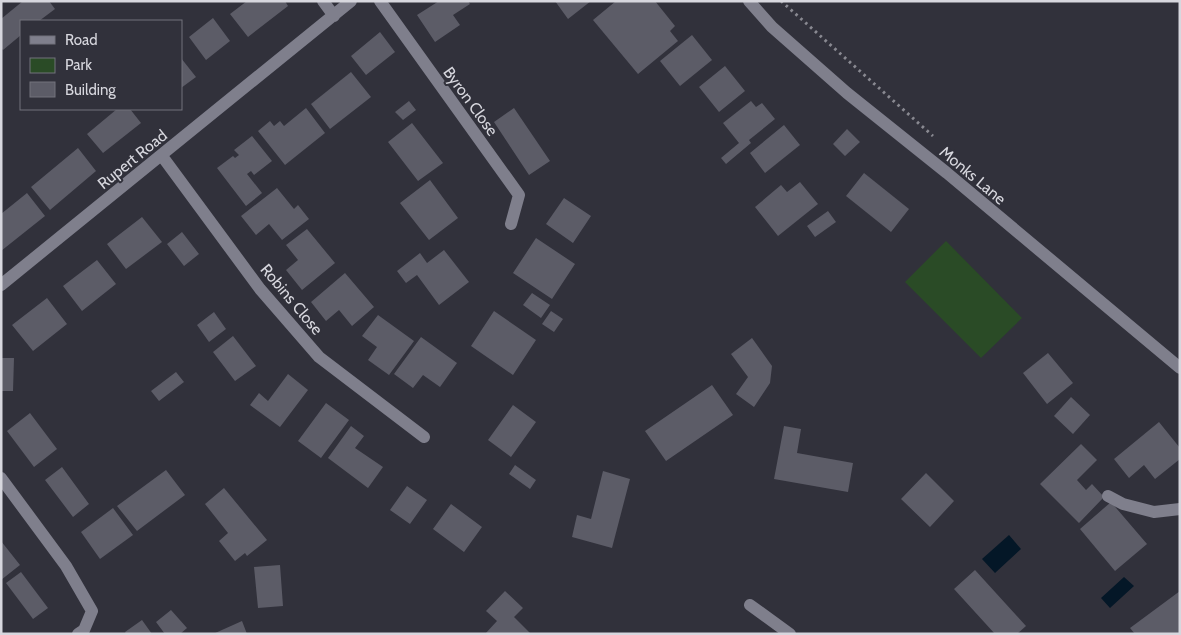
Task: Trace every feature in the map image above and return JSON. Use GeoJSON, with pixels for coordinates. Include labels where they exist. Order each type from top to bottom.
{"type":"FeatureCollection","features":[{"type":"Feature","properties":{"kind":"street"},"geometry":{"type":"LineString","coordinates":[[323,1],[334,16]]}},
{"type":"Feature","properties":{"kind":"street","name":"Rupert Road"},"geometry":{"type":"LineString","coordinates":[[1,284],[162,156],[351,1]]}},
{"type":"Feature","properties":{"kind":"street","name":"Byron Close"},"geometry":{"type":"LineString","coordinates":[[380,1],[519,195],[511,224]]}},
{"type":"Feature","properties":{"kind":"street","name":"Monks Lane"},"geometry":{"type":"LineString","coordinates":[[749,1],[772,26],[847,93],[947,173],[1180,368]]}},
{"type":"Feature","properties":{"kind":"street","name":"Robins Close"},"geometry":{"type":"LineString","coordinates":[[162,156],[260,289],[319,358],[424,437]]}},
{"type":"Feature","properties":{"kind":"street"},"geometry":{"type":"LineString","coordinates":[[1,478],[66,566],[92,610],[84,630],[78,634]]}},
{"type":"Feature","properties":{"kind":"street"},"geometry":{"type":"LineString","coordinates":[[1108,496],[1123,504],[1154,512],[1180,509]]}},
{"type":"Feature","properties":{"kind":"street"},"geometry":{"type":"LineString","coordinates":[[750,605],[790,634]]}},
{"type":"Feature","properties":{"kind":"green space"},"geometry":{"type":"Polygon","coordinates":[[[946,241],[1022,318],[981,358],[905,282],[946,241]]]}},
{"type":"Feature","properties":{"kind":"water"},"geometry":{"type":"Polygon","coordinates":[[[1009,535],[1021,549],[995,573],[982,559],[1009,535]]]}},
{"type":"Feature","properties":{"kind":"water"},"geometry":{"type":"Polygon","coordinates":[[[1124,577],[1134,586],[1110,608],[1101,598],[1124,577]]]}},
{"type":"Feature","properties":{"kind":"building"},"geometry":{"type":"Polygon","coordinates":[[[23,1],[49,1],[55,9],[40,20],[20,20],[20,36],[3,50],[1,48],[1,19],[23,1]]]}},
{"type":"Feature","properties":{"kind":"building"},"geometry":{"type":"Polygon","coordinates":[[[247,1],[285,1],[288,6],[248,37],[230,14],[247,1]]]}},
{"type":"Feature","properties":{"kind":"building"},"geometry":{"type":"Polygon","coordinates":[[[439,1],[468,1],[470,4],[453,15],[460,25],[435,42],[417,15],[439,1]]]}},
{"type":"Feature","properties":{"kind":"building"},"geometry":{"type":"Polygon","coordinates":[[[555,1],[591,1],[568,19],[555,1]]]}},
{"type":"Feature","properties":{"kind":"building"},"geometry":{"type":"Polygon","coordinates":[[[616,1],[655,1],[675,26],[670,31],[678,41],[638,74],[593,20],[616,1]]]}},
{"type":"Feature","properties":{"kind":"building"},"geometry":{"type":"Polygon","coordinates":[[[213,18],[230,41],[206,60],[189,37],[213,18]]]}},
{"type":"Feature","properties":{"kind":"building"},"geometry":{"type":"Polygon","coordinates":[[[380,32],[395,52],[366,75],[351,56],[380,32]]]}},
{"type":"Feature","properties":{"kind":"building"},"geometry":{"type":"Polygon","coordinates":[[[692,35],[712,60],[680,86],[660,61],[692,35]]]}},
{"type":"Feature","properties":{"kind":"building"},"geometry":{"type":"Polygon","coordinates":[[[182,59],[196,77],[182,87],[182,59]]]}},
{"type":"Feature","properties":{"kind":"building"},"geometry":{"type":"Polygon","coordinates":[[[725,66],[745,91],[719,112],[699,87],[725,66]]]}},
{"type":"Feature","properties":{"kind":"building"},"geometry":{"type":"Polygon","coordinates":[[[351,72],[371,97],[330,129],[311,104],[351,72]]]}},
{"type":"Feature","properties":{"kind":"building"},"geometry":{"type":"Polygon","coordinates":[[[409,101],[416,110],[403,120],[395,112],[409,101]]]}},
{"type":"Feature","properties":{"kind":"building"},"geometry":{"type":"Polygon","coordinates":[[[751,101],[756,107],[762,103],[775,119],[749,140],[751,143],[726,164],[721,158],[739,143],[723,123],[751,101]]]}},
{"type":"Feature","properties":{"kind":"building"},"geometry":{"type":"Polygon","coordinates":[[[306,108],[325,133],[285,165],[258,131],[270,121],[274,126],[280,121],[284,126],[306,108]]]}},
{"type":"Feature","properties":{"kind":"building"},"geometry":{"type":"Polygon","coordinates":[[[514,108],[550,161],[529,175],[494,122],[514,108]]]}},
{"type":"Feature","properties":{"kind":"building"},"geometry":{"type":"Polygon","coordinates":[[[116,110],[131,110],[141,123],[103,153],[87,134],[116,110]]]}},
{"type":"Feature","properties":{"kind":"building"},"geometry":{"type":"Polygon","coordinates":[[[412,123],[443,163],[418,181],[388,142],[412,123]]]}},
{"type":"Feature","properties":{"kind":"building"},"geometry":{"type":"Polygon","coordinates":[[[784,125],[800,145],[765,173],[750,153],[784,125]]]}},
{"type":"Feature","properties":{"kind":"building"},"geometry":{"type":"Polygon","coordinates":[[[847,129],[860,142],[845,156],[833,144],[847,129]]]}},
{"type":"Feature","properties":{"kind":"building"},"geometry":{"type":"Polygon","coordinates":[[[252,136],[272,161],[254,175],[251,171],[247,174],[262,193],[246,206],[217,168],[233,156],[235,158],[239,155],[234,150],[252,136]]]}},
{"type":"Feature","properties":{"kind":"building"},"geometry":{"type":"Polygon","coordinates":[[[78,148],[96,171],[50,210],[31,187],[78,148]]]}},
{"type":"Feature","properties":{"kind":"building"},"geometry":{"type":"Polygon","coordinates":[[[864,173],[909,209],[891,232],[846,196],[864,173]]]}},
{"type":"Feature","properties":{"kind":"building"},"geometry":{"type":"Polygon","coordinates":[[[430,180],[458,218],[429,240],[400,203],[430,180]]]}},
{"type":"Feature","properties":{"kind":"building"},"geometry":{"type":"Polygon","coordinates":[[[800,182],[818,204],[778,236],[755,207],[781,185],[787,192],[800,182]]]}},
{"type":"Feature","properties":{"kind":"building"},"geometry":{"type":"Polygon","coordinates":[[[277,188],[294,209],[298,205],[309,219],[282,240],[269,224],[256,235],[241,216],[277,188]]]}},
{"type":"Feature","properties":{"kind":"building"},"geometry":{"type":"Polygon","coordinates":[[[27,193],[45,216],[1,251],[1,214],[27,193]]]}},
{"type":"Feature","properties":{"kind":"building"},"geometry":{"type":"Polygon","coordinates":[[[564,198],[591,216],[573,243],[546,224],[564,198]]]}},
{"type":"Feature","properties":{"kind":"building"},"geometry":{"type":"Polygon","coordinates":[[[828,211],[836,222],[815,237],[807,226],[828,211]]]}},
{"type":"Feature","properties":{"kind":"building"},"geometry":{"type":"Polygon","coordinates":[[[142,217],[162,242],[126,269],[107,244],[142,217]]]}},
{"type":"Feature","properties":{"kind":"building"},"geometry":{"type":"Polygon","coordinates":[[[307,229],[335,263],[302,290],[286,270],[298,260],[286,245],[307,229]]]}},
{"type":"Feature","properties":{"kind":"building"},"geometry":{"type":"Polygon","coordinates":[[[182,232],[199,254],[184,266],[167,244],[182,232]]]}},
{"type":"Feature","properties":{"kind":"building"},"geometry":{"type":"Polygon","coordinates":[[[536,238],[575,264],[552,299],[513,273],[536,238]]]}},
{"type":"Feature","properties":{"kind":"building"},"geometry":{"type":"Polygon","coordinates":[[[444,250],[469,282],[439,305],[417,275],[406,283],[397,271],[420,253],[427,263],[444,250]]]}},
{"type":"Feature","properties":{"kind":"building"},"geometry":{"type":"Polygon","coordinates":[[[97,260],[116,284],[82,311],[63,286],[97,260]]]}},
{"type":"Feature","properties":{"kind":"building"},"geometry":{"type":"Polygon","coordinates":[[[345,273],[374,307],[352,326],[339,310],[326,321],[311,302],[345,273]]]}},
{"type":"Feature","properties":{"kind":"building"},"geometry":{"type":"Polygon","coordinates":[[[532,293],[550,305],[541,318],[523,305],[532,293]]]}},
{"type":"Feature","properties":{"kind":"building"},"geometry":{"type":"Polygon","coordinates":[[[47,298],[67,324],[33,351],[12,325],[47,298]]]}},
{"type":"Feature","properties":{"kind":"building"},"geometry":{"type":"Polygon","coordinates":[[[494,311],[536,340],[513,375],[471,346],[494,311]]]}},
{"type":"Feature","properties":{"kind":"building"},"geometry":{"type":"Polygon","coordinates":[[[551,311],[563,319],[554,332],[542,324],[551,311]]]}},
{"type":"Feature","properties":{"kind":"building"},"geometry":{"type":"Polygon","coordinates":[[[214,312],[226,329],[209,342],[197,325],[214,312]]]}},
{"type":"Feature","properties":{"kind":"building"},"geometry":{"type":"Polygon","coordinates":[[[378,315],[414,341],[389,375],[368,360],[377,347],[362,336],[378,315]]]}},
{"type":"Feature","properties":{"kind":"building"},"geometry":{"type":"Polygon","coordinates":[[[233,336],[256,366],[235,381],[213,352],[233,336]]]}},
{"type":"Feature","properties":{"kind":"building"},"geometry":{"type":"Polygon","coordinates":[[[421,337],[457,363],[440,387],[423,375],[413,388],[394,374],[421,337]]]}},
{"type":"Feature","properties":{"kind":"building"},"geometry":{"type":"Polygon","coordinates":[[[752,338],[772,366],[770,383],[754,407],[736,394],[748,377],[731,354],[752,338]]]}},
{"type":"Feature","properties":{"kind":"building"},"geometry":{"type":"Polygon","coordinates":[[[1048,353],[1073,383],[1047,404],[1023,373],[1048,353]]]}},
{"type":"Feature","properties":{"kind":"building"},"geometry":{"type":"Polygon","coordinates":[[[1,358],[14,358],[13,391],[1,391],[1,358]]]}},
{"type":"Feature","properties":{"kind":"building"},"geometry":{"type":"Polygon","coordinates":[[[176,372],[184,382],[159,401],[151,391],[176,372]]]}},
{"type":"Feature","properties":{"kind":"building"},"geometry":{"type":"Polygon","coordinates":[[[288,374],[308,390],[280,427],[250,405],[259,393],[268,401],[288,374]]]}},
{"type":"Feature","properties":{"kind":"building"},"geometry":{"type":"Polygon","coordinates":[[[712,385],[733,415],[666,461],[645,431],[712,385]]]}},
{"type":"Feature","properties":{"kind":"building"},"geometry":{"type":"Polygon","coordinates":[[[1071,397],[1090,415],[1073,434],[1054,416],[1071,397]]]}},
{"type":"Feature","properties":{"kind":"building"},"geometry":{"type":"Polygon","coordinates":[[[326,403],[349,420],[321,458],[298,441],[326,403]]]}},
{"type":"Feature","properties":{"kind":"building"},"geometry":{"type":"Polygon","coordinates":[[[513,405],[536,422],[511,457],[488,440],[513,405]]]}},
{"type":"Feature","properties":{"kind":"building"},"geometry":{"type":"Polygon","coordinates":[[[30,413],[57,449],[34,467],[7,431],[30,413]]]}},
{"type":"Feature","properties":{"kind":"building"},"geometry":{"type":"Polygon","coordinates":[[[1159,422],[1180,448],[1180,459],[1155,479],[1144,465],[1129,478],[1114,459],[1159,422]]]}},
{"type":"Feature","properties":{"kind":"building"},"geometry":{"type":"Polygon","coordinates":[[[351,426],[364,436],[355,448],[383,467],[368,488],[328,458],[351,426]]]}},
{"type":"Feature","properties":{"kind":"building"},"geometry":{"type":"Polygon","coordinates":[[[784,426],[801,429],[797,453],[853,463],[848,492],[774,479],[784,426]]]}},
{"type":"Feature","properties":{"kind":"building"},"geometry":{"type":"Polygon","coordinates":[[[1081,444],[1097,460],[1077,480],[1086,490],[1092,484],[1104,497],[1079,523],[1040,484],[1081,444]]]}},
{"type":"Feature","properties":{"kind":"building"},"geometry":{"type":"Polygon","coordinates":[[[515,465],[536,480],[530,489],[509,474],[515,465]]]}},
{"type":"Feature","properties":{"kind":"building"},"geometry":{"type":"Polygon","coordinates":[[[62,467],[89,504],[73,517],[45,480],[62,467]]]}},
{"type":"Feature","properties":{"kind":"building"},"geometry":{"type":"Polygon","coordinates":[[[166,470],[185,495],[137,531],[117,506],[166,470]]]}},
{"type":"Feature","properties":{"kind":"building"},"geometry":{"type":"Polygon","coordinates":[[[603,471],[630,479],[612,548],[572,537],[577,515],[591,519],[603,471]]]}},
{"type":"Feature","properties":{"kind":"building"},"geometry":{"type":"Polygon","coordinates":[[[926,473],[954,501],[930,527],[901,499],[926,473]]]}},
{"type":"Feature","properties":{"kind":"building"},"geometry":{"type":"Polygon","coordinates":[[[407,486],[427,500],[410,524],[390,510],[407,486]]]}},
{"type":"Feature","properties":{"kind":"building"},"geometry":{"type":"Polygon","coordinates":[[[224,488],[267,540],[247,556],[245,553],[235,561],[219,541],[228,533],[205,504],[224,488]]]}},
{"type":"Feature","properties":{"kind":"building"},"geometry":{"type":"Polygon","coordinates":[[[1111,502],[1147,544],[1115,571],[1080,529],[1111,502]]]}},
{"type":"Feature","properties":{"kind":"building"},"geometry":{"type":"Polygon","coordinates":[[[451,504],[482,527],[464,552],[433,529],[451,504]]]}},
{"type":"Feature","properties":{"kind":"building"},"geometry":{"type":"Polygon","coordinates":[[[113,508],[133,535],[100,559],[81,532],[113,508]]]}},
{"type":"Feature","properties":{"kind":"building"},"geometry":{"type":"Polygon","coordinates":[[[1,541],[20,565],[1,580],[1,541]]]}},
{"type":"Feature","properties":{"kind":"building"},"geometry":{"type":"Polygon","coordinates":[[[280,565],[283,606],[258,608],[254,567],[280,565]]]}},
{"type":"Feature","properties":{"kind":"building"},"geometry":{"type":"Polygon","coordinates":[[[975,570],[1026,626],[1017,634],[995,634],[954,589],[975,570]]]}},
{"type":"Feature","properties":{"kind":"building"},"geometry":{"type":"Polygon","coordinates":[[[21,572],[48,608],[33,619],[6,583],[21,572]]]}},
{"type":"Feature","properties":{"kind":"building"},"geometry":{"type":"Polygon","coordinates":[[[505,591],[523,608],[514,617],[531,634],[485,634],[497,621],[486,611],[505,591]]]}},
{"type":"Feature","properties":{"kind":"building"},"geometry":{"type":"Polygon","coordinates":[[[1180,591],[1180,634],[1135,634],[1130,628],[1180,591]]]}},
{"type":"Feature","properties":{"kind":"building"},"geometry":{"type":"Polygon","coordinates":[[[171,610],[187,628],[180,634],[165,634],[156,622],[171,610]]]}},
{"type":"Feature","properties":{"kind":"building"},"geometry":{"type":"Polygon","coordinates":[[[142,620],[152,634],[126,634],[125,632],[142,620]]]}},
{"type":"Feature","properties":{"kind":"building"},"geometry":{"type":"Polygon","coordinates":[[[242,621],[247,634],[213,634],[242,621]]]}}]}
